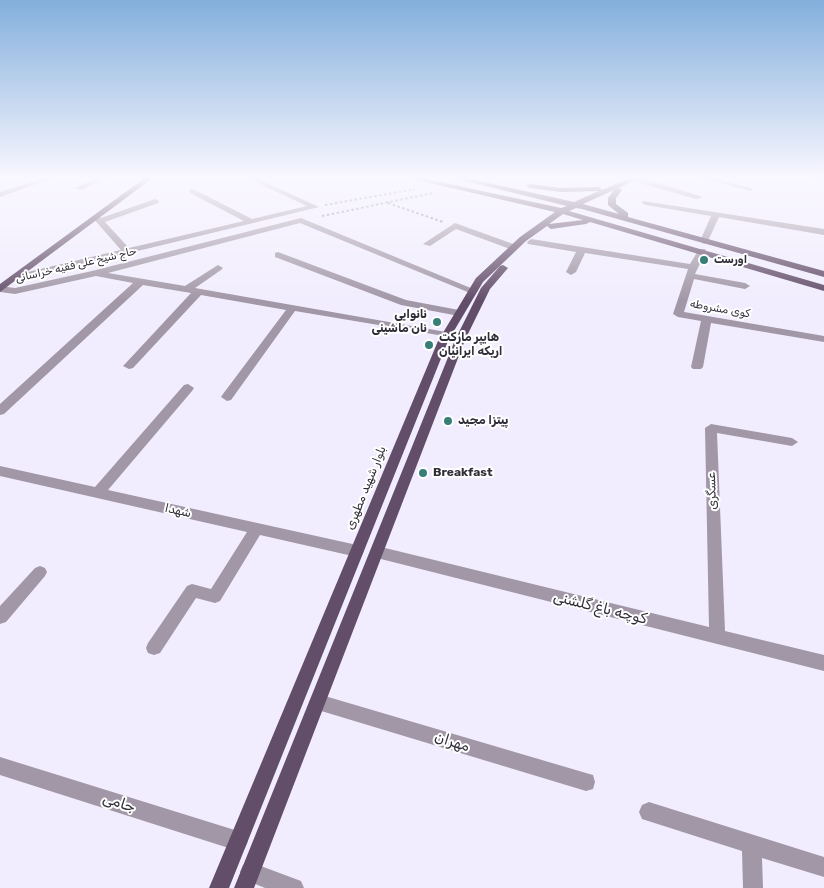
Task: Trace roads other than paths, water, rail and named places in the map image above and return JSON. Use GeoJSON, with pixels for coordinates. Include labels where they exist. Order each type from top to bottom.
{"type":"FeatureCollection","features":[{"type":"Feature","properties":{"kind":"main road"},"geometry":{"type":"LineString","coordinates":[[538,218],[542,221],[599,222]]}},
{"type":"Feature","properties":{"kind":"main road","name":"بلوار شهید مطهری"},"geometry":{"type":"LineString","coordinates":[[219,888],[446,335],[479,280],[542,221],[549,218]]}},
{"type":"Feature","properties":{"kind":"main road"},"geometry":{"type":"LineString","coordinates":[[592,218],[824,288]]}},
{"type":"Feature","properties":{"kind":"main road"},"geometry":{"type":"LineString","coordinates":[[623,218],[824,274]]}},
{"type":"Feature","properties":{"kind":"main road"},"geometry":{"type":"LineString","coordinates":[[631,218],[636,221]]}},
{"type":"Feature","properties":{"kind":"main road"},"geometry":{"type":"LineString","coordinates":[[0,289],[98,219]]}},
{"type":"Feature","properties":{"kind":"main road","name":"بلوار شهید مطهری"},"geometry":{"type":"LineString","coordinates":[[247,880],[460,340],[474,309],[494,277],[531,242],[542,221]]}},
{"type":"Feature","properties":{"kind":"street"},"geometry":{"type":"LineString","coordinates":[[244,218],[251,222]]}},
{"type":"Feature","properties":{"kind":"street","name":"حاج شیخ علی فقیه خراسانی"},"geometry":{"type":"LineString","coordinates":[[14,278],[266,218]]}},
{"type":"Feature","properties":{"kind":"street"},"geometry":{"type":"LineString","coordinates":[[704,241],[714,218]]}},
{"type":"Feature","properties":{"kind":"street"},"geometry":{"type":"LineString","coordinates":[[732,218],[824,232]]}},
{"type":"Feature","properties":{"kind":"street"},"geometry":{"type":"LineString","coordinates":[[98,219],[128,252]]}},
{"type":"Feature","properties":{"kind":"street","name":"حاج شیخ علی فقیه خراسانی"},"geometry":{"type":"LineString","coordinates":[[0,289],[15,291],[93,274],[301,220],[473,291]]}},
{"type":"Feature","properties":{"kind":"street"},"geometry":{"type":"LineString","coordinates":[[428,244],[455,226],[513,247]]}},
{"type":"Feature","properties":{"kind":"street"},"geometry":{"type":"LineString","coordinates":[[531,242],[582,249],[692,271],[745,286]]}},
{"type":"Feature","properties":{"kind":"street"},"geometry":{"type":"LineString","coordinates":[[571,272],[582,249]]}},
{"type":"Feature","properties":{"kind":"street","name":"کوی مشروطه"},"geometry":{"type":"LineString","coordinates":[[702,251],[692,271],[678,314],[824,339]]}},
{"type":"Feature","properties":{"kind":"street"},"geometry":{"type":"LineString","coordinates":[[278,255],[404,303],[459,313]]}},
{"type":"Feature","properties":{"kind":"street"},"geometry":{"type":"LineString","coordinates":[[186,290],[218,268]]}},
{"type":"Feature","properties":{"kind":"street"},"geometry":{"type":"LineString","coordinates":[[93,274],[446,335]]}},
{"type":"Feature","properties":{"kind":"street"},"geometry":{"type":"LineString","coordinates":[[0,411],[140,282]]}},
{"type":"Feature","properties":{"kind":"street"},"geometry":{"type":"LineString","coordinates":[[129,366],[198,292]]}},
{"type":"Feature","properties":{"kind":"street"},"geometry":{"type":"LineString","coordinates":[[227,397],[292,308]]}},
{"type":"Feature","properties":{"kind":"street"},"geometry":{"type":"LineString","coordinates":[[697,367],[707,319]]}},
{"type":"Feature","properties":{"kind":"street"},"geometry":{"type":"LineString","coordinates":[[98,493],[188,388]]}},
{"type":"Feature","properties":{"kind":"street","name":"عسگری"},"geometry":{"type":"LineString","coordinates":[[717,636],[710,428],[792,442]]}},
{"type":"Feature","properties":{"kind":"street","name":"شهدا"},"geometry":{"type":"LineString","coordinates":[[0,472],[357,551]]}},
{"type":"Feature","properties":{"kind":"street"},"geometry":{"type":"LineString","coordinates":[[154,648],[192,591],[214,596],[256,528]]}},
{"type":"Feature","properties":{"kind":"street","name":"کوچه باغ گلشنی"},"geometry":{"type":"LineString","coordinates":[[376,552],[824,663]]}},
{"type":"Feature","properties":{"kind":"street"},"geometry":{"type":"LineString","coordinates":[[0,617],[40,572]]}},
{"type":"Feature","properties":{"kind":"street","name":"مهران"},"geometry":{"type":"LineString","coordinates":[[318,702],[586,782]]}},
{"type":"Feature","properties":{"kind":"street","name":"جامی"},"geometry":{"type":"LineString","coordinates":[[0,766],[238,841]]}},
{"type":"Feature","properties":{"kind":"street"},"geometry":{"type":"LineString","coordinates":[[649,812],[824,867]]}},
{"type":"Feature","properties":{"kind":"street"},"geometry":{"type":"LineString","coordinates":[[752,845],[753,888]]}},
{"type":"Feature","properties":{"kind":"street"},"geometry":{"type":"LineString","coordinates":[[247,880],[294,888]]}},
{"type":"Feature","properties":{"kind":"place","name":"اورست"},"geometry":{"type":"Point","coordinates":[704,260]}},
{"type":"Feature","properties":{"kind":"place","name":"نانوایی نان ماشینی"},"geometry":{"type":"Point","coordinates":[437,322]}},
{"type":"Feature","properties":{"kind":"place","name":"هایپر مارکت اریکه ایرانیان"},"geometry":{"type":"Point","coordinates":[429,345]}},
{"type":"Feature","properties":{"kind":"place","name":"پیتزا مجید"},"geometry":{"type":"Point","coordinates":[448,421]}},
{"type":"Feature","properties":{"kind":"place","name":"Breakfast"},"geometry":{"type":"Point","coordinates":[423,473]}}]}
